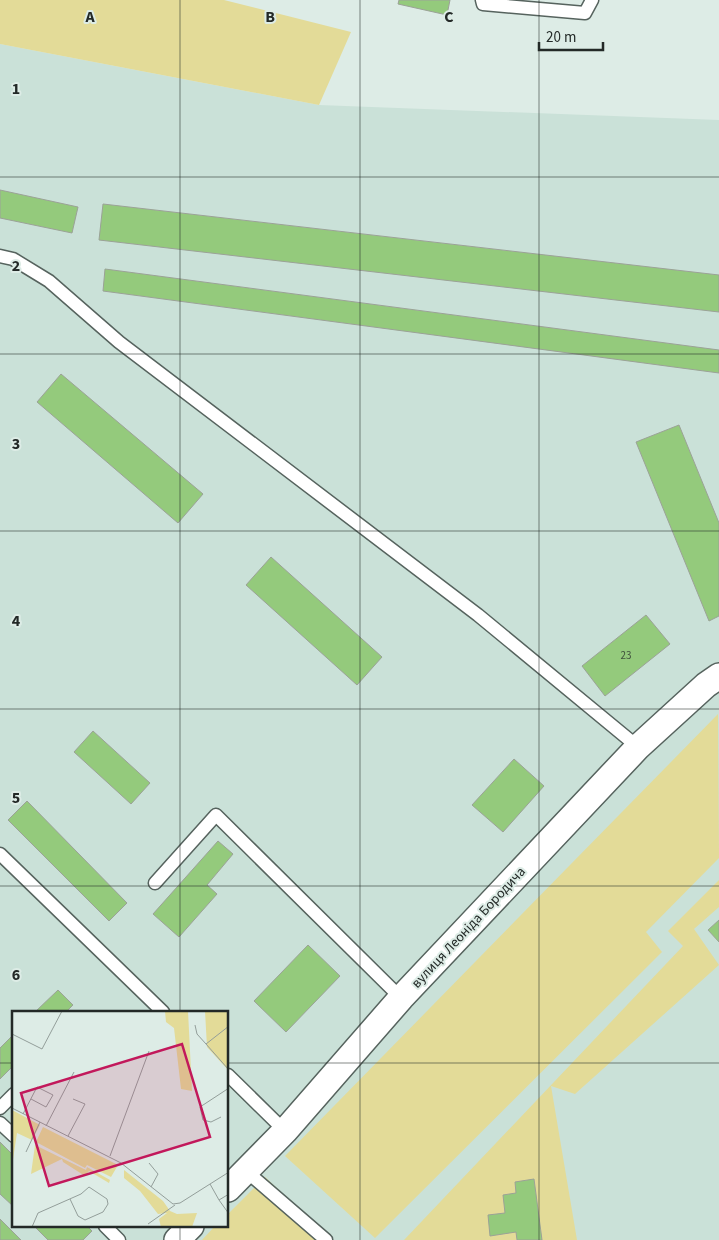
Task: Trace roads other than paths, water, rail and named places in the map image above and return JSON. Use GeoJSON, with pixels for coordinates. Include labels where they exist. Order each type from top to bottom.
{"type":"FeatureCollection","features":[{"type":"Feature","properties":{"kind":"street","name":"вулиця Леоніда Бородича"},"geometry":{"type":"LineString","coordinates":[[229,1188],[285,1131],[401,998],[638,747],[706,685],[719,676]]}},
{"type":"Feature","properties":{"kind":"street"},"geometry":{"type":"LineString","coordinates":[[177,1240],[189,1228]]}},
{"type":"Feature","properties":{"kind":"lane"},"geometry":{"type":"LineString","coordinates":[[482,0],[483,4],[585,13],[592,0]]}},
{"type":"Feature","properties":{"kind":"lane"},"geometry":{"type":"LineString","coordinates":[[0,256],[13,259],[49,282],[119,342],[478,615],[638,747]]}},
{"type":"Feature","properties":{"kind":"lane"},"geometry":{"type":"LineString","coordinates":[[155,883],[216,815],[401,998]]}},
{"type":"Feature","properties":{"kind":"lane"},"geometry":{"type":"LineString","coordinates":[[0,854],[162,1011]]}},
{"type":"Feature","properties":{"kind":"lane"},"geometry":{"type":"LineString","coordinates":[[229,1076],[285,1131]]}},
{"type":"Feature","properties":{"kind":"lane"},"geometry":{"type":"LineString","coordinates":[[0,1108],[12,1096]]}},
{"type":"Feature","properties":{"kind":"lane"},"geometry":{"type":"LineString","coordinates":[[0,1122],[12,1134]]}},
{"type":"Feature","properties":{"kind":"lane"},"geometry":{"type":"LineString","coordinates":[[246,1170],[326,1240]]}},
{"type":"Feature","properties":{"kind":"lane"},"geometry":{"type":"LineString","coordinates":[[107,1228],[119,1240]]}}]}
